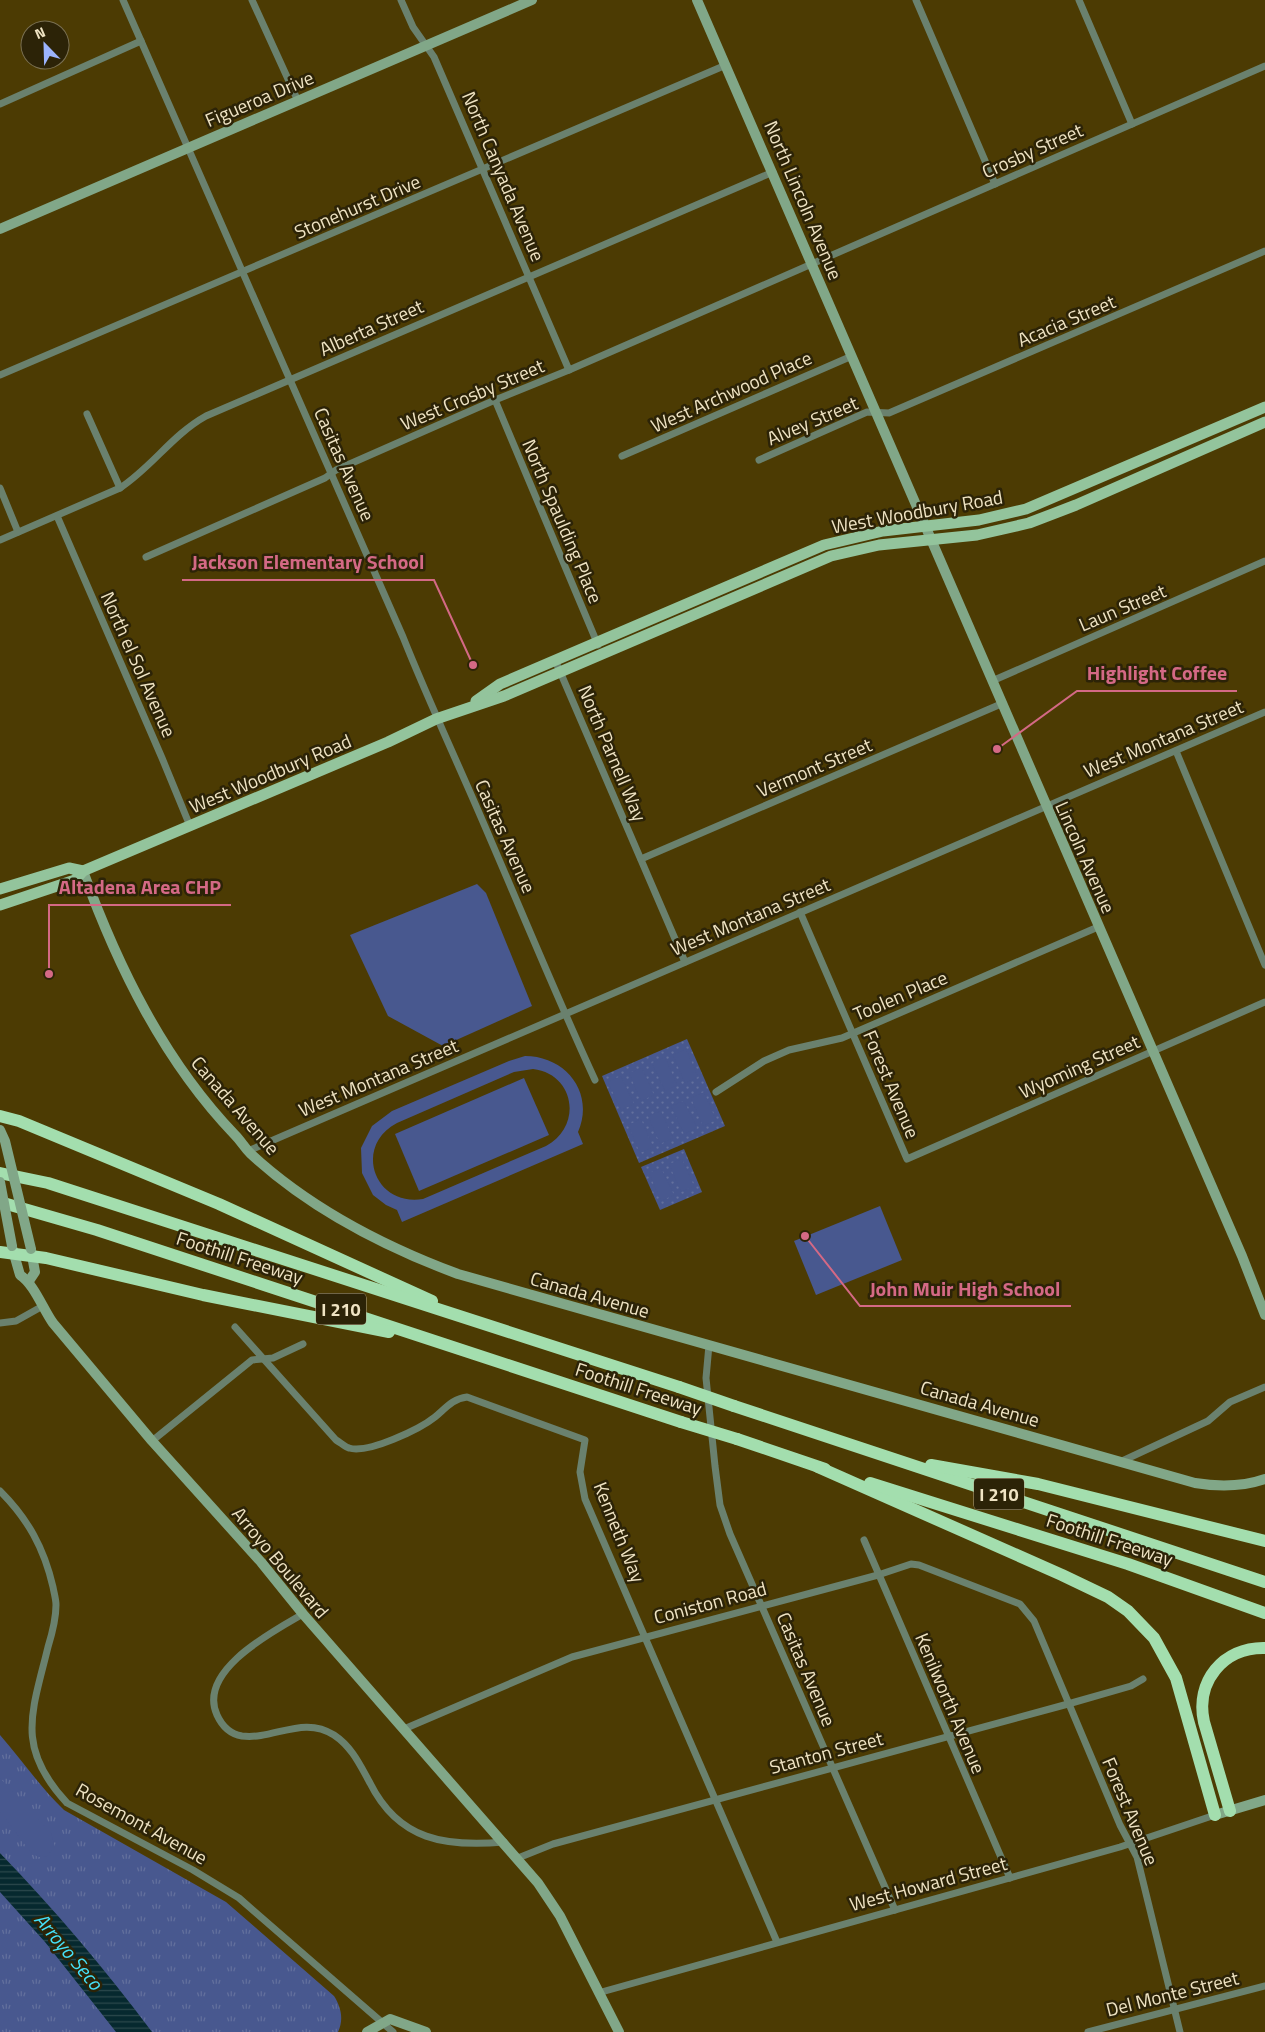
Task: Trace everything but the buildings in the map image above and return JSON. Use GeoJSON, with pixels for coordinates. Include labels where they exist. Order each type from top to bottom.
{"type":"FeatureCollection","features":[{"type":"Feature","properties":{"kind":"highway"},"geometry":{"type":"LineString","coordinates":[[0,1116],[19,1121],[219,1204],[480,1324]]}},
{"type":"Feature","properties":{"kind":"highway","name":"Foothill Freeway"},"geometry":{"type":"LineString","coordinates":[[0,1173],[48,1183],[679,1387],[1265,1582]]}},
{"type":"Feature","properties":{"kind":"highway","name":"Foothill Freeway"},"geometry":{"type":"LineString","coordinates":[[0,1202],[97,1230],[818,1467],[1128,1564],[1265,1613]]}},
{"type":"Feature","properties":{"kind":"highway"},"geometry":{"type":"LineString","coordinates":[[0,1252],[13,1250],[31,1252],[203,1295],[451,1345]]}},
{"type":"Feature","properties":{"kind":"highway"},"geometry":{"type":"LineString","coordinates":[[889,1458],[1038,1484],[1265,1541]]}},
{"type":"Feature","properties":{"kind":"highway"},"geometry":{"type":"LineString","coordinates":[[818,1467],[1062,1574],[1102,1594],[1128,1610],[1154,1638],[1176,1678],[1215,1815]]}},
{"type":"Feature","properties":{"kind":"highway"},"geometry":{"type":"LineString","coordinates":[[1230,1811],[1204,1722],[1203,1693],[1210,1676],[1222,1661],[1245,1650],[1265,1648]]}},
{"type":"Feature","properties":{"kind":"main road","name":"West Woodbury Road"},"geometry":{"type":"LineString","coordinates":[[469,706],[500,684],[780,562],[824,545],[883,531],[987,519],[1047,502],[1265,407]]}},
{"type":"Feature","properties":{"kind":"main road","name":"West Woodbury Road"},"geometry":{"type":"LineString","coordinates":[[0,905],[75,880],[83,871],[388,742],[436,719],[469,706],[504,696],[831,556],[879,545],[993,532],[1045,517],[1265,422]]}},
{"type":"Feature","properties":{"kind":"main road","name":"West Woodbury Road"},"geometry":{"type":"LineString","coordinates":[[0,890],[69,868],[83,871]]}},
{"type":"Feature","properties":{"kind":"street","name":"Casitas Avenue"},"geometry":{"type":"LineString","coordinates":[[123,0],[403,638],[436,719],[472,795],[564,1014],[594,1080]]}},
{"type":"Feature","properties":{"kind":"street"},"geometry":{"type":"LineString","coordinates":[[252,0],[298,101]]}},
{"type":"Feature","properties":{"kind":"street","name":"North Canyada Avenue"},"geometry":{"type":"LineString","coordinates":[[401,0],[413,27],[434,57],[568,370]]}},
{"type":"Feature","properties":{"kind":"street","name":"Figueroa Drive"},"geometry":{"type":"LineString","coordinates":[[0,229],[532,0]]}},
{"type":"Feature","properties":{"kind":"street","name":"North Lincoln Avenue"},"geometry":{"type":"LineString","coordinates":[[698,0],[878,413]]}},
{"type":"Feature","properties":{"kind":"street"},"geometry":{"type":"LineString","coordinates":[[916,0],[995,184]]}},
{"type":"Feature","properties":{"kind":"street"},"geometry":{"type":"LineString","coordinates":[[1079,0],[1132,124]]}},
{"type":"Feature","properties":{"kind":"street"},"geometry":{"type":"LineString","coordinates":[[0,104],[141,41]]}},
{"type":"Feature","properties":{"kind":"street","name":"Stonehurst Drive"},"geometry":{"type":"LineString","coordinates":[[0,375],[484,170],[726,65]]}},
{"type":"Feature","properties":{"kind":"street","name":"Crosby Street"},"geometry":{"type":"LineString","coordinates":[[812,264],[1265,66]]}},
{"type":"Feature","properties":{"kind":"street","name":"Alberta Street"},"geometry":{"type":"LineString","coordinates":[[0,540],[120,488],[136,477],[176,436],[190,425],[529,276],[773,172]]}},
{"type":"Feature","properties":{"kind":"street","name":"Acacia Street"},"geometry":{"type":"LineString","coordinates":[[878,413],[889,413],[1265,251]]}},
{"type":"Feature","properties":{"kind":"street","name":"West Crosby Street"},"geometry":{"type":"LineString","coordinates":[[146,557],[495,400],[812,264]]}},
{"type":"Feature","properties":{"kind":"street","name":"West Archwood Place"},"geometry":{"type":"LineString","coordinates":[[622,456],[852,356]]}},
{"type":"Feature","properties":{"kind":"street","name":"North Spaulding Place"},"geometry":{"type":"LineString","coordinates":[[495,400],[597,643],[604,653]]}},
{"type":"Feature","properties":{"kind":"street","name":"Alvey Street"},"geometry":{"type":"LineString","coordinates":[[759,460],[867,412],[878,413]]}},
{"type":"Feature","properties":{"kind":"street","name":"Lincoln Avenue"},"geometry":{"type":"LineString","coordinates":[[878,413],[1001,704],[1242,1256],[1265,1314]]}},
{"type":"Feature","properties":{"kind":"street"},"geometry":{"type":"LineString","coordinates":[[88,414],[120,488]]}},
{"type":"Feature","properties":{"kind":"street"},"geometry":{"type":"LineString","coordinates":[[0,488],[18,532]]}},
{"type":"Feature","properties":{"kind":"street","name":"North el Sol Avenue"},"geometry":{"type":"LineString","coordinates":[[57,516],[190,826]]}},
{"type":"Feature","properties":{"kind":"street","name":"Laun Street"},"geometry":{"type":"LineString","coordinates":[[992,681],[1265,561]]}},
{"type":"Feature","properties":{"kind":"street","name":"North Parnell Way"},"geometry":{"type":"LineString","coordinates":[[555,660],[685,962]]}},
{"type":"Feature","properties":{"kind":"street","name":"Vermont Street"},"geometry":{"type":"LineString","coordinates":[[640,859],[1001,704]]}},
{"type":"Feature","properties":{"kind":"street","name":"West Montana Street"},"geometry":{"type":"LineString","coordinates":[[248,1151],[1265,712]]}},
{"type":"Feature","properties":{"kind":"street"},"geometry":{"type":"LineString","coordinates":[[1176,752],[1265,965]]}},
{"type":"Feature","properties":{"kind":"street","name":"Canada Avenue"},"geometry":{"type":"LineString","coordinates":[[83,871],[128,976],[166,1048],[200,1095],[248,1151],[271,1171],[326,1210],[388,1246],[419,1260],[468,1277],[1195,1483],[1217,1486],[1238,1485],[1265,1478]]}},
{"type":"Feature","properties":{"kind":"street","name":"Forest Avenue"},"geometry":{"type":"LineString","coordinates":[[800,912],[907,1160]]}},
{"type":"Feature","properties":{"kind":"street","name":"Toolen Place"},"geometry":{"type":"LineString","coordinates":[[716,1092],[764,1061],[789,1050],[842,1038],[1098,927]]}},
{"type":"Feature","properties":{"kind":"street","name":"Wyoming Street"},"geometry":{"type":"LineString","coordinates":[[907,1160],[1265,1002]]}},
{"type":"Feature","properties":{"kind":"street"},"geometry":{"type":"LineString","coordinates":[[0,1130],[5,1141],[35,1272],[29,1281]]}},
{"type":"Feature","properties":{"kind":"street","name":"Arroyo Boulevard"},"geometry":{"type":"LineString","coordinates":[[0,1182],[13,1250],[20,1275],[29,1281],[41,1307],[152,1441],[518,1858],[560,1916],[619,2032]]}},
{"type":"Feature","properties":{"kind":"street"},"geometry":{"type":"LineString","coordinates":[[0,1323],[16,1321],[41,1307]]}},
{"type":"Feature","properties":{"kind":"street","name":"Kenneth Way"},"geometry":{"type":"LineString","coordinates":[[235,1327],[336,1440],[349,1448],[369,1448],[420,1426],[434,1418],[457,1398],[467,1397],[585,1440],[580,1472],[586,1499],[777,1942]]}},
{"type":"Feature","properties":{"kind":"street"},"geometry":{"type":"LineString","coordinates":[[152,1441],[252,1360],[272,1358],[303,1344]]}},
{"type":"Feature","properties":{"kind":"street","name":"Casitas Avenue"},"geometry":{"type":"LineString","coordinates":[[709,1345],[706,1378],[720,1505],[761,1605],[894,1910]]}},
{"type":"Feature","properties":{"kind":"street"},"geometry":{"type":"LineString","coordinates":[[1120,1462],[1208,1421],[1230,1402],[1265,1387]]}},
{"type":"Feature","properties":{"kind":"street","name":"Rosemont Avenue"},"geometry":{"type":"LineString","coordinates":[[0,1491],[28,1526],[47,1560],[56,1604],[52,1630],[34,1699],[32,1726],[38,1763],[53,1787],[67,1803],[193,1870],[239,1898],[393,2032]]}},
{"type":"Feature","properties":{"kind":"street","name":"Kenilworth Avenue"},"geometry":{"type":"LineString","coordinates":[[864,1540],[1010,1878]]}},
{"type":"Feature","properties":{"kind":"street","name":"Coniston Road"},"geometry":{"type":"LineString","coordinates":[[404,1729],[572,1657],[878,1575],[911,1564],[919,1565],[1020,1604],[1028,1612]]}},
{"type":"Feature","properties":{"kind":"street","name":"Forest Avenue"},"geometry":{"type":"LineString","coordinates":[[1028,1612],[1136,1857],[1180,2032]]}},
{"type":"Feature","properties":{"kind":"street"},"geometry":{"type":"LineString","coordinates":[[303,1614],[252,1646],[227,1669],[215,1692],[213,1701],[219,1720],[226,1728],[234,1734],[243,1736],[257,1736],[296,1727],[322,1729],[337,1737],[350,1748],[381,1802],[408,1829],[439,1841],[478,1844],[504,1842]]}},
{"type":"Feature","properties":{"kind":"street","name":"Stanton Street"},"geometry":{"type":"LineString","coordinates":[[518,1858],[553,1844],[1068,1704],[1131,1686],[1142,1679]]}},
{"type":"Feature","properties":{"kind":"street","name":"West Howard Street"},"geometry":{"type":"LineString","coordinates":[[598,1993],[1130,1844],[1265,1800]]}},
{"type":"Feature","properties":{"kind":"street","name":"Del Monte Street"},"geometry":{"type":"LineString","coordinates":[[1088,2032],[1174,2008],[1265,1986]]}},
{"type":"Feature","properties":{"kind":"street"},"geometry":{"type":"LineString","coordinates":[[367,2032],[390,2019],[426,2032]]}},
{"type":"Feature","properties":{"kind":"green space"},"geometry":{"type":"Polygon","coordinates":[[[477,884],[486,893],[532,1006],[443,1046],[388,1016],[350,935],[477,884]]]}},
{"type":"Feature","properties":{"kind":"green space"},"geometry":{"type":"Polygon","coordinates":[[[687,1039],[725,1126],[639,1163],[602,1076],[687,1039]]]}},
{"type":"Feature","properties":{"kind":"green space"},"geometry":{"type":"Polygon","coordinates":[[[686,1049],[698,1077],[685,1083],[673,1055],[686,1049]]]}},
{"type":"Feature","properties":{"kind":"green space"},"geometry":{"type":"Polygon","coordinates":[[[525,1056],[540,1058],[553,1062],[573,1079],[580,1091],[583,1104],[578,1132],[583,1144],[402,1222],[397,1210],[386,1205],[373,1195],[362,1173],[361,1148],[372,1126],[392,1111],[525,1056]],[[533,1069],[514,1072],[397,1123],[383,1133],[376,1146],[373,1159],[375,1173],[382,1185],[392,1194],[406,1199],[423,1199],[546,1146],[558,1137],[565,1126],[569,1114],[569,1102],[565,1090],[558,1080],[547,1073],[533,1069]]]}},
{"type":"Feature","properties":{"kind":"green space"},"geometry":{"type":"Polygon","coordinates":[[[665,1057],[677,1085],[665,1091],[652,1063],[665,1057]]]}},
{"type":"Feature","properties":{"kind":"green space"},"geometry":{"type":"Polygon","coordinates":[[[642,1068],[654,1095],[641,1101],[629,1073],[642,1068]]]}},
{"type":"Feature","properties":{"kind":"green space"},"geometry":{"type":"Polygon","coordinates":[[[621,1076],[634,1104],[621,1110],[608,1082],[621,1076]]]}},
{"type":"Feature","properties":{"kind":"green space"},"geometry":{"type":"Polygon","coordinates":[[[524,1078],[549,1135],[419,1191],[395,1134],[524,1078]]]}},
{"type":"Feature","properties":{"kind":"green space"},"geometry":{"type":"Polygon","coordinates":[[[704,1092],[716,1120],[703,1126],[691,1098],[704,1092]]]}},
{"type":"Feature","properties":{"kind":"green space"},"geometry":{"type":"Polygon","coordinates":[[[684,1101],[697,1128],[684,1134],[671,1106],[684,1101]]]}},
{"type":"Feature","properties":{"kind":"green space"},"geometry":{"type":"Polygon","coordinates":[[[661,1111],[673,1138],[660,1144],[648,1116],[661,1111]]]}},
{"type":"Feature","properties":{"kind":"green space"},"geometry":{"type":"Polygon","coordinates":[[[641,1119],[653,1147],[640,1153],[628,1125],[641,1119]]]}},
{"type":"Feature","properties":{"kind":"green space"},"geometry":{"type":"Polygon","coordinates":[[[684,1149],[702,1192],[660,1210],[641,1167],[684,1149]]]}},
{"type":"Feature","properties":{"kind":"green space"},"geometry":{"type":"Polygon","coordinates":[[[682,1159],[694,1186],[681,1192],[669,1164],[682,1159]]]}},
{"type":"Feature","properties":{"kind":"green space"},"geometry":{"type":"Polygon","coordinates":[[[661,1168],[674,1195],[661,1201],[649,1173],[661,1168]]]}},
{"type":"Feature","properties":{"kind":"green space"},"geometry":{"type":"Polygon","coordinates":[[[880,1206],[902,1260],[816,1295],[794,1241],[880,1206]]]}},
{"type":"Feature","properties":{"kind":"green space"},"geometry":{"type":"Polygon","coordinates":[[[0,1735],[64,1810],[226,1902],[334,1996],[341,2013],[338,2032],[0,2032],[0,1735]]]}},
{"type":"Feature","properties":{"kind":"green space"},"geometry":{"type":"Polygon","coordinates":[[[0,1778],[51,1833],[55,1847],[47,1856],[36,1856],[0,1812],[0,1778]]]}},
{"type":"Feature","properties":{"kind":"water","name":"Arroyo Seco"},"geometry":{"type":"Polygon","coordinates":[[[0,1853],[79,1940],[152,2032],[116,2032],[45,1942],[0,1892],[0,1853]]]}},
{"type":"Feature","properties":{"kind":"place","name":"Jackson Elementary School"},"geometry":{"type":"Point","coordinates":[473,665]}},
{"type":"Feature","properties":{"kind":"place","name":"Highlight Coffee"},"geometry":{"type":"Point","coordinates":[997,749]}},
{"type":"Feature","properties":{"kind":"place","name":"Altadena Area CHP"},"geometry":{"type":"Point","coordinates":[49,974]}},
{"type":"Feature","properties":{"kind":"place","name":"John Muir High School"},"geometry":{"type":"Point","coordinates":[805,1236]}}]}
